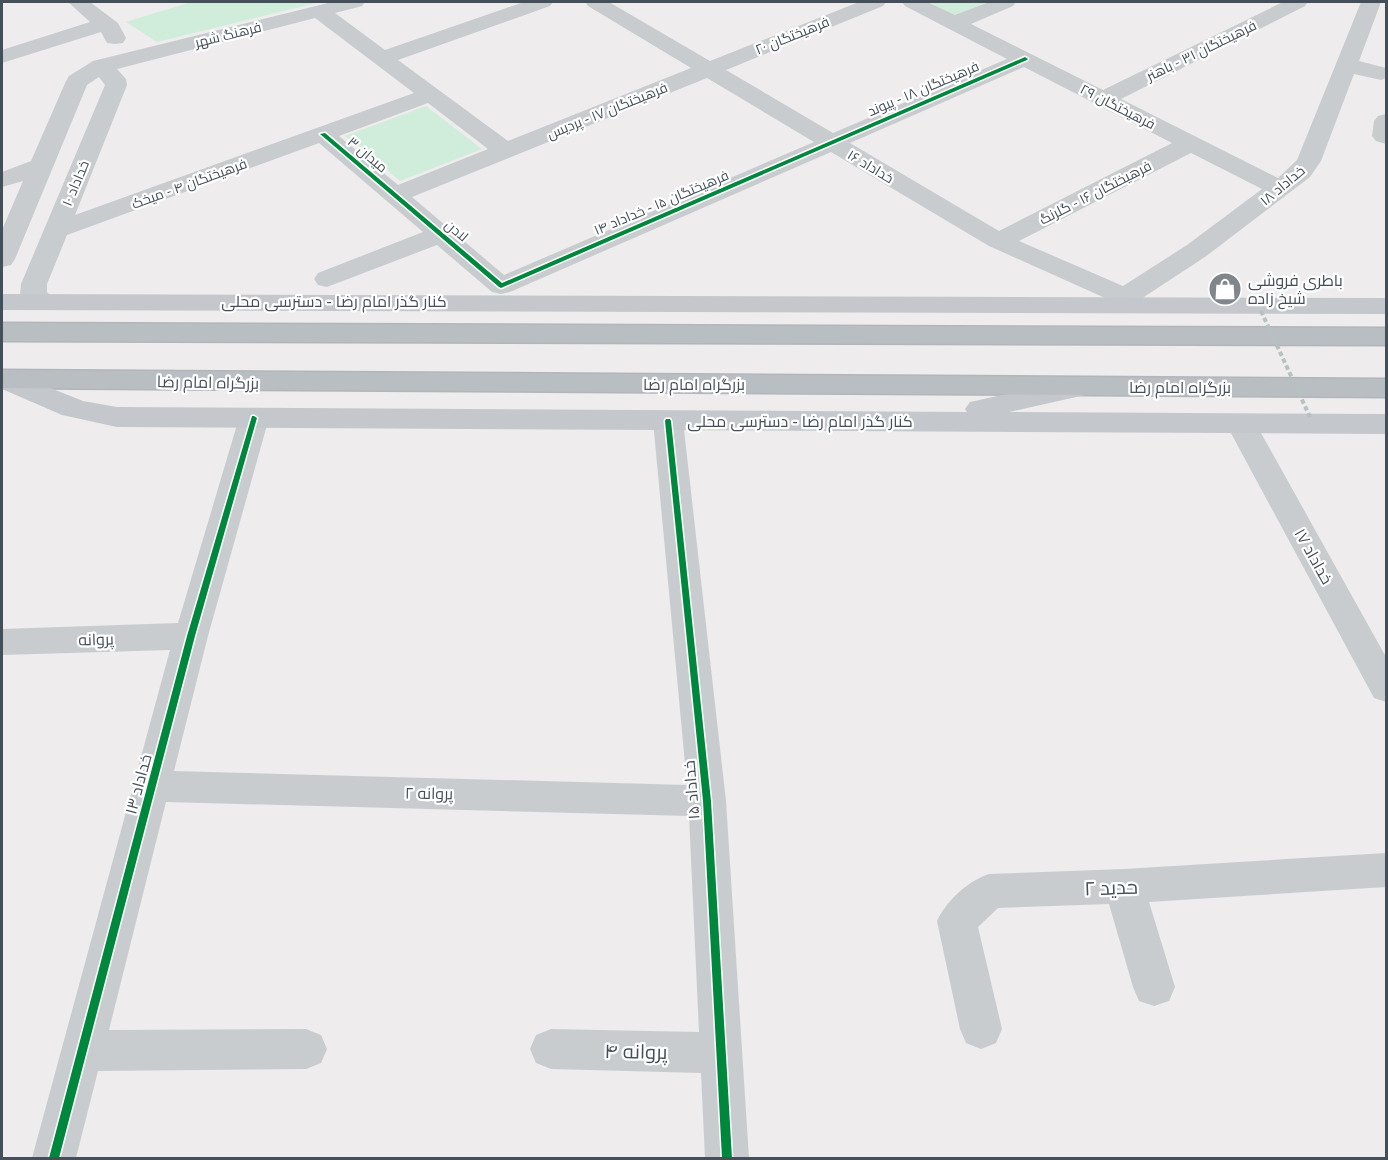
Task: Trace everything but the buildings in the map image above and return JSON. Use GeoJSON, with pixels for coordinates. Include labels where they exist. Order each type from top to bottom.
{"type":"FeatureCollection","features":[{"type":"Feature","properties":{"kind":"highway"},"geometry":{"type":"LineString","coordinates":[[2,332],[1386,337]]}},
{"type":"Feature","properties":{"kind":"highway","name":"بزرگراه امام رضا"},"geometry":{"type":"LineString","coordinates":[[3,379],[1372,388]]}},
{"type":"Feature","properties":{"kind":"main road","name":"کنار گذر امام رضا - دسترسی محلی"},"geometry":{"type":"LineString","coordinates":[[2,302],[1119,300],[1386,306]]}},
{"type":"Feature","properties":{"kind":"main road"},"geometry":{"type":"LineString","coordinates":[[2,317],[160,316],[272,301]]}},
{"type":"Feature","properties":{"kind":"main road","name":"کنار گذر امام رضا - دسترسی محلی"},"geometry":{"type":"LineString","coordinates":[[3,379],[59,406],[100,416],[1382,424]]}},
{"type":"Feature","properties":{"kind":"main road"},"geometry":{"type":"LineString","coordinates":[[920,422],[1084,386]]}},
{"type":"Feature","properties":{"kind":"main road"},"geometry":{"type":"LineString","coordinates":[[1372,388],[1382,424]]}},
{"type":"Feature","properties":{"kind":"street"},"geometry":{"type":"LineString","coordinates":[[2,259],[77,81],[101,66],[115,36],[105,24],[78,2]]}},
{"type":"Feature","properties":{"kind":"street","name":"فرهنگ شهر"},"geometry":{"type":"LineString","coordinates":[[101,66],[355,2]]}},
{"type":"Feature","properties":{"kind":"street"},"geometry":{"type":"LineString","coordinates":[[382,58],[543,2]]}},
{"type":"Feature","properties":{"kind":"street","name":"خداداد ۱۶"},"geometry":{"type":"LineString","coordinates":[[595,2],[998,242],[1119,300]]}},
{"type":"Feature","properties":{"kind":"street","name":"فرهیختگان ۲۰"},"geometry":{"type":"LineString","coordinates":[[708,69],[876,2]]}},
{"type":"Feature","properties":{"kind":"street","name":"فرهیختگان ۲۹"},"geometry":{"type":"LineString","coordinates":[[912,2],[1281,189]]}},
{"type":"Feature","properties":{"kind":"street"},"geometry":{"type":"LineString","coordinates":[[955,23],[1006,2]]}},
{"type":"Feature","properties":{"kind":"street","name":"فرهیختگان ۳۱ - باهنر"},"geometry":{"type":"LineString","coordinates":[[1103,99],[1299,2]]}},
{"type":"Feature","properties":{"kind":"street","name":"خداداد ۱۸"},"geometry":{"type":"LineString","coordinates":[[1119,300],[1196,251],[1301,172],[1309,161],[1371,2]]}},
{"type":"Feature","properties":{"kind":"street"},"geometry":{"type":"LineString","coordinates":[[319,11],[506,151]]}},
{"type":"Feature","properties":{"kind":"street"},"geometry":{"type":"LineString","coordinates":[[2,57],[105,24]]}},
{"type":"Feature","properties":{"kind":"street","name":"فرهیختگان ۱۸ - پیوند"},"geometry":{"type":"LineString","coordinates":[[832,142],[1025,59]]}},
{"type":"Feature","properties":{"kind":"street"},"geometry":{"type":"LineString","coordinates":[[1346,65],[1381,73]]}},
{"type":"Feature","properties":{"kind":"street","name":"خداداد ۱۰"},"geometry":{"type":"LineString","coordinates":[[42,302],[33,295],[32,290],[116,85],[115,79],[101,66]]}},
{"type":"Feature","properties":{"kind":"street","name":"فرهیختگان ۱۷ - پردیس"},"geometry":{"type":"LineString","coordinates":[[506,151],[708,69]]}},
{"type":"Feature","properties":{"kind":"street","name":"میدان ۳"},"geometry":{"type":"LineString","coordinates":[[432,94],[323,134],[395,195],[506,151]]}},
{"type":"Feature","properties":{"kind":"street","name":"فرهیختگان ۴ - میخک"},"geometry":{"type":"LineString","coordinates":[[56,231],[323,134]]}},
{"type":"Feature","properties":{"kind":"street","name":"فرهیختگان ۱۵ - خداداد ۱۴"},"geometry":{"type":"LineString","coordinates":[[501,286],[832,142]]}},
{"type":"Feature","properties":{"kind":"street","name":"فرهیختگان ۱۶ - گلرنگ"},"geometry":{"type":"LineString","coordinates":[[998,242],[1191,143]]}},
{"type":"Feature","properties":{"kind":"street"},"geometry":{"type":"LineString","coordinates":[[2,180],[41,166]]}},
{"type":"Feature","properties":{"kind":"street","name":"لادن"},"geometry":{"type":"LineString","coordinates":[[395,195],[501,286]]}},
{"type":"Feature","properties":{"kind":"street"},"geometry":{"type":"LineString","coordinates":[[327,279],[441,234]]}},
{"type":"Feature","properties":{"kind":"street","name":"خداداد ۱۳"},"geometry":{"type":"LineString","coordinates":[[54,1158],[191,636],[254,418]]}},
{"type":"Feature","properties":{"kind":"street","name":"خداداد ۱۵"},"geometry":{"type":"LineString","coordinates":[[668,421],[707,801],[727,1158]]}},
{"type":"Feature","properties":{"kind":"street","name":"خداداد ۱۷"},"geometry":{"type":"LineString","coordinates":[[1241,424],[1386,688]]}},
{"type":"Feature","properties":{"kind":"street","name":"پروانه"},"geometry":{"type":"LineString","coordinates":[[2,642],[191,636]]}},
{"type":"Feature","properties":{"kind":"street","name":"پروانه ۲"},"geometry":{"type":"LineString","coordinates":[[151,786],[707,801]]}},
{"type":"Feature","properties":{"kind":"street","name":"حدید ۲"},"geometry":{"type":"LineString","coordinates":[[981,1029],[957,921],[989,891],[1124,886],[1386,870]]}},
{"type":"Feature","properties":{"kind":"street"},"geometry":{"type":"LineString","coordinates":[[1124,886],[1154,987]]}},
{"type":"Feature","properties":{"kind":"street"},"geometry":{"type":"LineString","coordinates":[[82,1051],[306,1049]]}},
{"type":"Feature","properties":{"kind":"street","name":"پروانه ۴"},"geometry":{"type":"LineString","coordinates":[[551,1049],[721,1053]]}},
{"type":"Feature","properties":{"kind":"path"},"geometry":{"type":"LineString","coordinates":[[1261,310],[1310,417]]}},
{"type":"Feature","properties":{"kind":"green space"},"geometry":{"type":"Polygon","coordinates":[[[191,2],[320,2],[157,42],[126,22],[191,2]]]}},
{"type":"Feature","properties":{"kind":"green space"},"geometry":{"type":"Polygon","coordinates":[[[924,2],[988,2],[954,16],[924,2]]]}},
{"type":"Feature","properties":{"kind":"green space"},"geometry":{"type":"Polygon","coordinates":[[[426,106],[482,149],[400,181],[345,136],[426,106]]]}},
{"type":"Feature","properties":{"kind":"cycle path"},"geometry":{"type":"LineString","coordinates":[[323,134],[501,286],[1025,59]]}},
{"type":"Feature","properties":{"kind":"cycle path"},"geometry":{"type":"LineString","coordinates":[[54,1158],[191,636],[254,418]]}},
{"type":"Feature","properties":{"kind":"cycle path"},"geometry":{"type":"LineString","coordinates":[[668,421],[707,801],[727,1158]]}},
{"type":"Feature","properties":{"kind":"place","name":"باطری فروشی شیخ زاده"},"geometry":{"type":"Point","coordinates":[1225,289]}}]}
